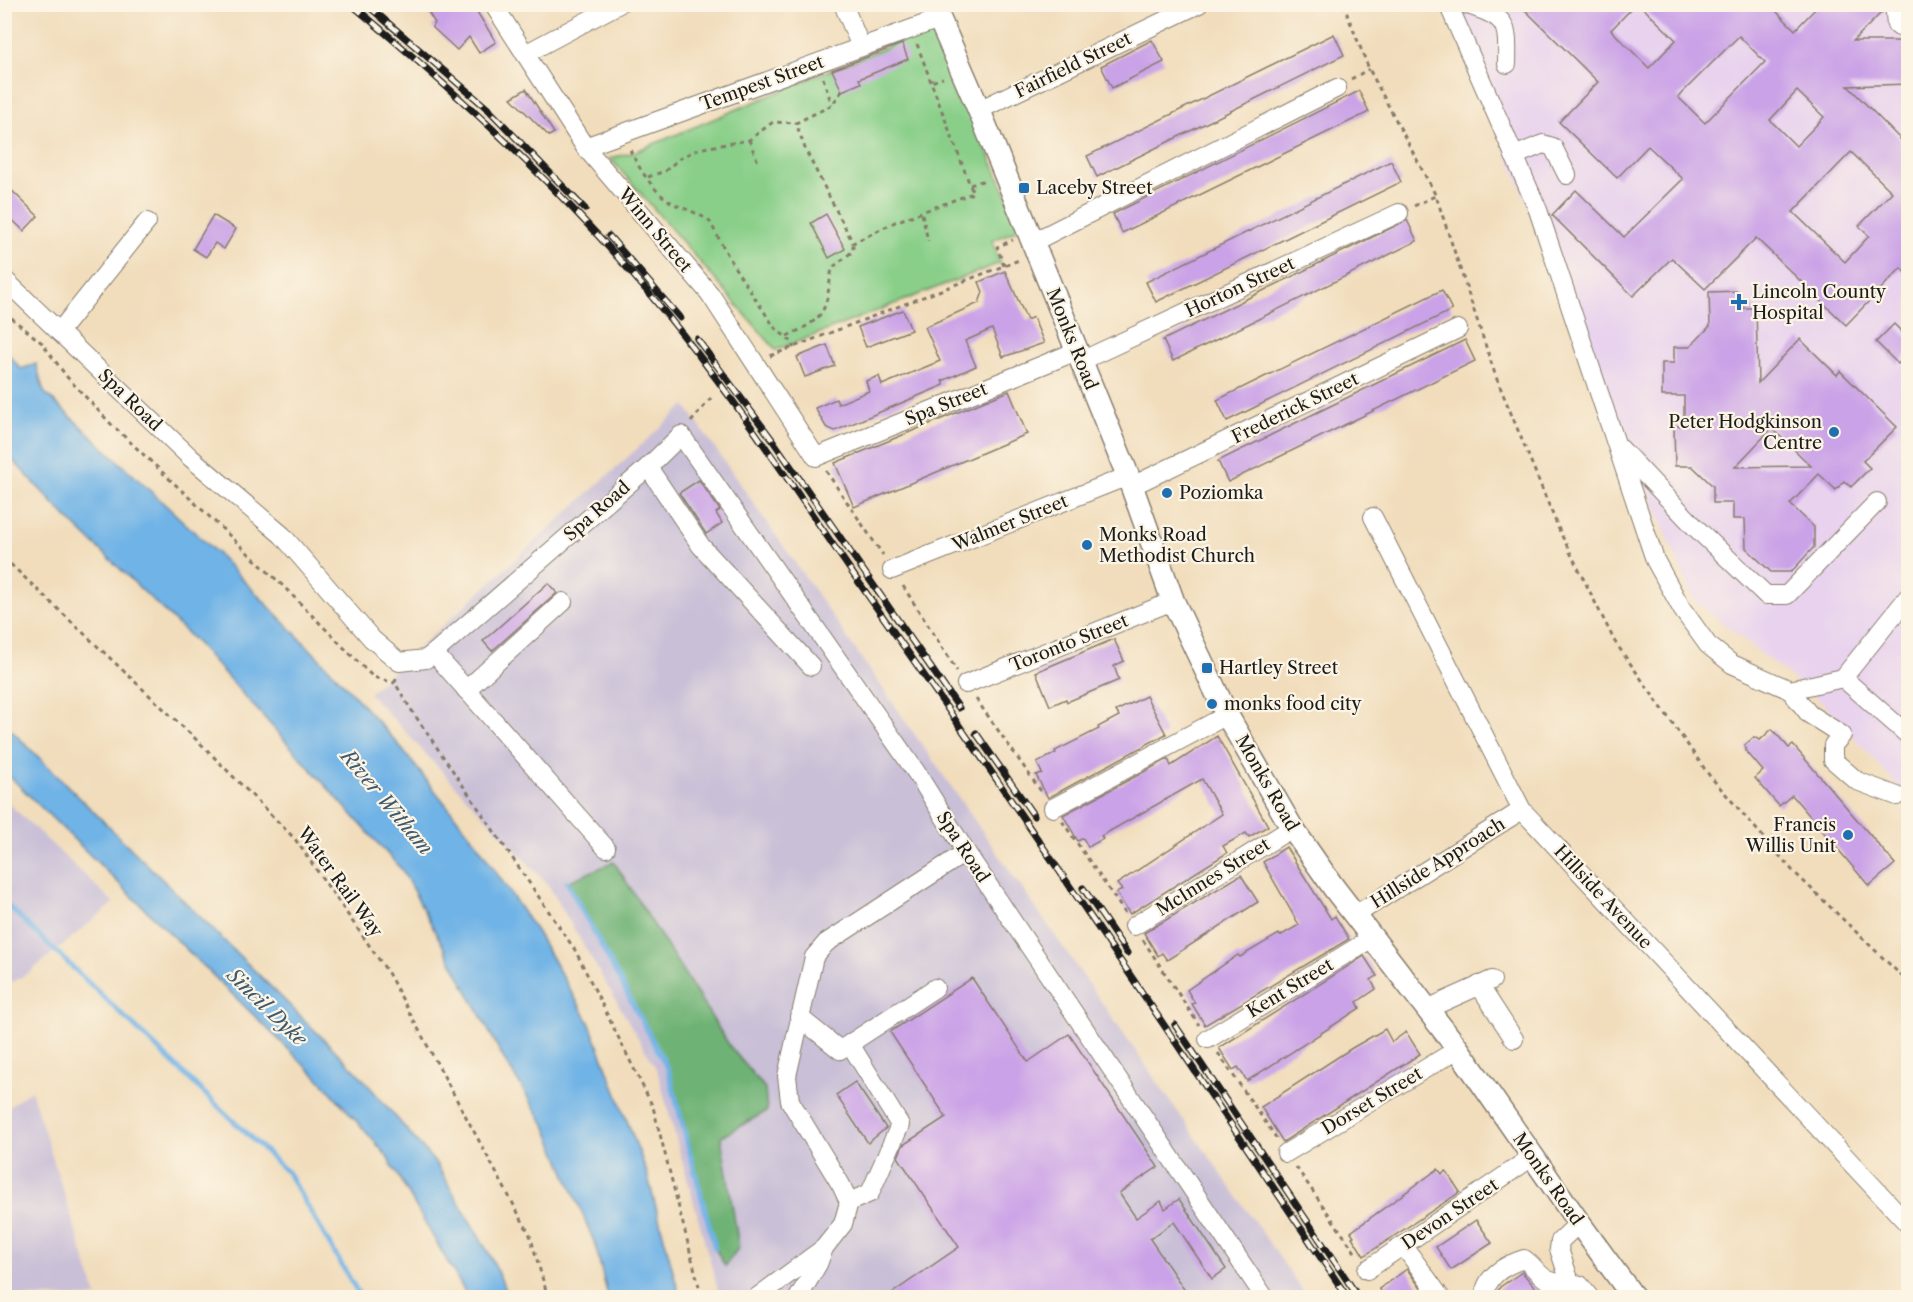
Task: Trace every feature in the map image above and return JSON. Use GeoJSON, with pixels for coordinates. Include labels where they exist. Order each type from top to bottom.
{"type":"FeatureCollection","features":[{"type":"Feature","properties":{"kind":"main road","name":"Monks Road"},"geometry":{"type":"LineString","coordinates":[[936,12],[979,110],[1130,481],[1173,601],[1227,715],[1292,828],[1372,938],[1458,1049],[1532,1157],[1634,1298]]}},
{"type":"Feature","properties":{"kind":"street","name":"Winn Street"},"geometry":{"type":"LineString","coordinates":[[493,4],[585,147],[710,294],[816,457]]}},
{"type":"Feature","properties":{"kind":"street"},"geometry":{"type":"LineString","coordinates":[[525,54],[619,4]]}},
{"type":"Feature","properties":{"kind":"street"},"geometry":{"type":"LineString","coordinates":[[843,4],[861,47]]}},
{"type":"Feature","properties":{"kind":"street","name":"Fairfield Street"},"geometry":{"type":"LineString","coordinates":[[979,110],[1198,4]]}},
{"type":"Feature","properties":{"kind":"street"},"geometry":{"type":"LineString","coordinates":[[1448,4],[1538,210],[1655,560],[1682,609],[1708,645],[1732,664],[1790,690],[1809,714],[1842,735],[1833,745],[1833,760],[1857,781],[1897,796]]}},
{"type":"Feature","properties":{"kind":"street"},"geometry":{"type":"LineString","coordinates":[[1465,4],[1490,13],[1504,23],[1508,31],[1507,64]]}},
{"type":"Feature","properties":{"kind":"street"},"geometry":{"type":"LineString","coordinates":[[1894,4],[1896,24],[1899,27],[1908,27]]}},
{"type":"Feature","properties":{"kind":"street","name":"Tempest Street"},"geometry":{"type":"LineString","coordinates":[[585,147],[911,29],[936,12]]}},
{"type":"Feature","properties":{"kind":"street"},"geometry":{"type":"LineString","coordinates":[[1031,237],[1336,88]]}},
{"type":"Feature","properties":{"kind":"street"},"geometry":{"type":"LineString","coordinates":[[1514,156],[1544,144],[1553,147],[1567,175]]}},
{"type":"Feature","properties":{"kind":"street","name":"Horton Street"},"geometry":{"type":"LineString","coordinates":[[1079,356],[1399,213]]}},
{"type":"Feature","properties":{"kind":"street"},"geometry":{"type":"LineString","coordinates":[[59,332],[147,222]]}},
{"type":"Feature","properties":{"kind":"street","name":"Spa Road"},"geometry":{"type":"LineString","coordinates":[[4,279],[191,458],[282,535],[372,639],[399,662],[426,659],[434,653],[648,467],[681,435],[916,772],[966,852],[1265,1298]]}},
{"type":"Feature","properties":{"kind":"street","name":"Frederick Street"},"geometry":{"type":"LineString","coordinates":[[1130,481],[1458,329]]}},
{"type":"Feature","properties":{"kind":"street","name":"Spa Street"},"geometry":{"type":"LineString","coordinates":[[816,457],[1079,356]]}},
{"type":"Feature","properties":{"kind":"street"},"geometry":{"type":"LineString","coordinates":[[1618,446],[1766,595],[1787,595],[1877,502]]}},
{"type":"Feature","properties":{"kind":"street"},"geometry":{"type":"LineString","coordinates":[[648,467],[701,546],[811,666]]}},
{"type":"Feature","properties":{"kind":"street","name":"Walmer Street"},"geometry":{"type":"LineString","coordinates":[[892,570],[1130,481]]}},
{"type":"Feature","properties":{"kind":"street","name":"Hillside Avenue"},"geometry":{"type":"LineString","coordinates":[[1373,517],[1522,810],[1908,1224]]}},
{"type":"Feature","properties":{"kind":"street"},"geometry":{"type":"LineString","coordinates":[[1790,690],[1843,678],[1908,597]]}},
{"type":"Feature","properties":{"kind":"street","name":"Toronto Street"},"geometry":{"type":"LineString","coordinates":[[966,684],[1173,601]]}},
{"type":"Feature","properties":{"kind":"street"},"geometry":{"type":"LineString","coordinates":[[466,690],[563,602]]}},
{"type":"Feature","properties":{"kind":"street"},"geometry":{"type":"LineString","coordinates":[[434,653],[606,848]]}},
{"type":"Feature","properties":{"kind":"street"},"geometry":{"type":"LineString","coordinates":[[1843,678],[1908,735]]}},
{"type":"Feature","properties":{"kind":"street"},"geometry":{"type":"LineString","coordinates":[[1053,808],[1227,715]]}},
{"type":"Feature","properties":{"kind":"street","name":"Hillside Approach"},"geometry":{"type":"LineString","coordinates":[[1355,915],[1522,810]]}},
{"type":"Feature","properties":{"kind":"street","name":"McInnes Street"},"geometry":{"type":"LineString","coordinates":[[1134,926],[1292,828]]}},
{"type":"Feature","properties":{"kind":"street"},"geometry":{"type":"LineString","coordinates":[[756,1298],[824,1248],[843,1224],[849,1202],[842,1185],[790,1101],[787,1076],[814,957],[826,943],[966,852]]}},
{"type":"Feature","properties":{"kind":"street","name":"Kent Street"},"geometry":{"type":"LineString","coordinates":[[1208,1039],[1372,938]]}},
{"type":"Feature","properties":{"kind":"street"},"geometry":{"type":"LineString","coordinates":[[1427,1009],[1485,982],[1514,1039]]}},
{"type":"Feature","properties":{"kind":"street"},"geometry":{"type":"LineString","coordinates":[[799,1017],[840,1050],[935,988]]}},
{"type":"Feature","properties":{"kind":"street"},"geometry":{"type":"LineString","coordinates":[[849,1202],[870,1192],[900,1125],[850,1044]]}},
{"type":"Feature","properties":{"kind":"street","name":"Dorset Street"},"geometry":{"type":"LineString","coordinates":[[1286,1153],[1458,1049]]}},
{"type":"Feature","properties":{"kind":"street","name":"Devon Street"},"geometry":{"type":"LineString","coordinates":[[1367,1270],[1532,1157]]}},
{"type":"Feature","properties":{"kind":"street"},"geometry":{"type":"LineString","coordinates":[[1570,1282],[1559,1250],[1560,1241],[1579,1223]]}},
{"type":"Feature","properties":{"kind":"street"},"geometry":{"type":"LineString","coordinates":[[1403,1245],[1441,1298]]}},
{"type":"Feature","properties":{"kind":"street"},"geometry":{"type":"LineString","coordinates":[[798,1298],[819,1264],[824,1248]]}},
{"type":"Feature","properties":{"kind":"street"},"geometry":{"type":"LineString","coordinates":[[1484,1298],[1485,1287],[1491,1277],[1509,1264],[1524,1259],[1534,1265],[1545,1278],[1556,1283],[1570,1282],[1580,1285],[1590,1298]]}},
{"type":"Feature","properties":{"kind":"path"},"geometry":{"type":"LineString","coordinates":[[1343,4],[1369,69],[1436,196],[1500,387],[1560,532],[1615,642],[1716,784],[1793,872],[1908,981]]}},
{"type":"Feature","properties":{"kind":"path"},"geometry":{"type":"LineString","coordinates":[[853,243],[896,222],[973,193],[911,29]]}},
{"type":"Feature","properties":{"kind":"path"},"geometry":{"type":"LineString","coordinates":[[818,62],[832,105]]}},
{"type":"Feature","properties":{"kind":"path"},"geometry":{"type":"LineString","coordinates":[[931,82],[962,71]]}},
{"type":"Feature","properties":{"kind":"path"},"geometry":{"type":"LineString","coordinates":[[648,177],[665,171],[698,149],[748,140],[773,122],[796,123],[832,105],[842,91]]}},
{"type":"Feature","properties":{"kind":"path"},"geometry":{"type":"LineString","coordinates":[[787,336],[810,326],[821,316],[827,300],[832,268],[853,251],[853,243],[806,151],[796,123]]}},
{"type":"Feature","properties":{"kind":"path"},"geometry":{"type":"LineString","coordinates":[[623,133],[632,153],[657,190],[668,201],[700,213],[710,222],[753,297],[776,328],[794,343],[793,348]]}},
{"type":"Feature","properties":{"kind":"path"},"geometry":{"type":"LineString","coordinates":[[748,140],[758,162]]}},
{"type":"Feature","properties":{"kind":"path"},"geometry":{"type":"LineString","coordinates":[[1399,213],[1436,196]]}},
{"type":"Feature","properties":{"kind":"path"},"geometry":{"type":"LineString","coordinates":[[922,214],[928,241]]}},
{"type":"Feature","properties":{"kind":"path"},"geometry":{"type":"LineString","coordinates":[[755,362],[1004,266],[997,247],[1031,237]]}},
{"type":"Feature","properties":{"kind":"path"},"geometry":{"type":"LineString","coordinates":[[4,312],[42,343],[67,377],[110,423],[282,585],[373,677],[395,683],[575,950],[586,971],[653,1107],[702,1298]]}},
{"type":"Feature","properties":{"kind":"path"},"geometry":{"type":"LineString","coordinates":[[681,435],[711,398]]}},
{"type":"Feature","properties":{"kind":"path"},"geometry":{"type":"LineString","coordinates":[[816,457],[966,684],[1134,926],[1208,1039],[1367,1270]]}},
{"type":"Feature","properties":{"kind":"path","name":"Water Rail Way"},"geometry":{"type":"LineString","coordinates":[[4,558],[202,745],[295,839],[387,971],[530,1235],[548,1298]]}},
{"type":"Feature","properties":{"kind":"path"},"geometry":{"type":"LineString","coordinates":[[395,683],[399,662]]}},
{"type":"Feature","properties":{"kind":"shaded area","name":"Lincoln County Hospital"},"geometry":{"type":"Polygon","coordinates":[[[1444,5],[1908,5],[1908,797],[1824,704],[1694,600],[1444,5]]]}},
{"type":"Feature","properties":{"kind":"shaded area"},"geometry":{"type":"Polygon","coordinates":[[[685,405],[1307,1297],[720,1297],[657,1070],[548,885],[369,693],[685,405]]]}},
{"type":"Feature","properties":{"kind":"shaded area"},"geometry":{"type":"Polygon","coordinates":[[[5,800],[114,903],[30,972],[5,986],[5,800]]]}},
{"type":"Feature","properties":{"kind":"shaded area"},"geometry":{"type":"Polygon","coordinates":[[[31,1090],[97,1297],[5,1297],[5,1110],[31,1090]]]}},
{"type":"Feature","properties":{"kind":"green space"},"geometry":{"type":"Polygon","coordinates":[[[934,27],[1021,228],[992,241],[1000,263],[776,350],[610,158],[632,153],[934,27]]]}},
{"type":"Feature","properties":{"kind":"green space"},"geometry":{"type":"Polygon","coordinates":[[[614,862],[731,1048],[765,1088],[767,1111],[721,1137],[739,1247],[725,1266],[715,1248],[668,1069],[567,882],[614,862]]]}},
{"type":"Feature","properties":{"kind":"water","name":"River Witham"},"geometry":{"type":"Polygon","coordinates":[[[5,350],[21,369],[36,364],[44,392],[217,553],[343,683],[397,743],[475,841],[536,931],[589,1022],[646,1170],[680,1297],[608,1297],[595,1244],[545,1125],[504,1059],[402,870],[195,641],[66,517],[5,452],[5,350]]]}},
{"type":"Feature","properties":{"kind":"water","name":"Sincil Dyke"},"geometry":{"type":"Polygon","coordinates":[[[5,724],[358,1073],[437,1165],[491,1257],[509,1297],[468,1297],[386,1155],[324,1084],[5,772],[5,724]]]}},
{"type":"Feature","properties":{"kind":"building"},"geometry":{"type":"Polygon","coordinates":[[[423,4],[472,4],[496,42],[479,53],[469,37],[457,50],[432,27],[435,23],[423,4]]]}},
{"type":"Feature","properties":{"kind":"building"},"geometry":{"type":"Polygon","coordinates":[[[1519,4],[1636,4],[1611,30],[1649,68],[1676,40],[1639,4],[1769,4],[1795,30],[1820,4],[1883,4],[1883,11],[1853,41],[1908,41],[1908,84],[1848,86],[1908,147],[1908,274],[1901,268],[1846,325],[1756,238],[1705,289],[1672,258],[1633,296],[1552,215],[1576,190],[1624,237],[1683,179],[1648,146],[1617,178],[1559,122],[1598,82],[1519,4]],[[1739,36],[1678,97],[1705,123],[1765,62],[1739,36]],[[1797,91],[1770,120],[1796,146],[1824,117],[1797,91]],[[1851,152],[1793,212],[1845,262],[1869,236],[1859,226],[1892,192],[1851,152]]]}},
{"type":"Feature","properties":{"kind":"building"},"geometry":{"type":"Polygon","coordinates":[[[1334,34],[1344,55],[1097,177],[1087,156],[1334,34]]]}},
{"type":"Feature","properties":{"kind":"building"},"geometry":{"type":"Polygon","coordinates":[[[1152,40],[1164,62],[1112,88],[1101,66],[1152,40]]]}},
{"type":"Feature","properties":{"kind":"building"},"geometry":{"type":"Polygon","coordinates":[[[902,44],[908,59],[859,79],[861,83],[842,91],[832,70],[902,44]]]}},
{"type":"Feature","properties":{"kind":"building"},"geometry":{"type":"Polygon","coordinates":[[[526,89],[554,133],[549,136],[511,98],[526,89]]]}},
{"type":"Feature","properties":{"kind":"building"},"geometry":{"type":"Polygon","coordinates":[[[1359,91],[1369,112],[1122,233],[1113,214],[1359,91]]]}},
{"type":"Feature","properties":{"kind":"building"},"geometry":{"type":"Polygon","coordinates":[[[1391,161],[1401,182],[1156,302],[1146,282],[1391,161]]]}},
{"type":"Feature","properties":{"kind":"building"},"geometry":{"type":"Polygon","coordinates":[[[4,183],[38,216],[24,231],[4,212],[4,183]]]}},
{"type":"Feature","properties":{"kind":"building"},"geometry":{"type":"Polygon","coordinates":[[[826,214],[845,249],[829,258],[811,223],[826,214]]]}},
{"type":"Feature","properties":{"kind":"building"},"geometry":{"type":"Polygon","coordinates":[[[213,215],[236,229],[224,249],[215,243],[206,257],[193,249],[213,215]]]}},
{"type":"Feature","properties":{"kind":"building"},"geometry":{"type":"Polygon","coordinates":[[[1407,220],[1417,241],[1173,361],[1163,340],[1407,220]]]}},
{"type":"Feature","properties":{"kind":"building"},"geometry":{"type":"Polygon","coordinates":[[[1005,271],[1027,320],[1033,317],[1044,343],[1003,357],[992,329],[965,341],[976,366],[942,381],[944,385],[835,431],[826,427],[815,408],[836,399],[838,404],[869,391],[866,381],[879,376],[882,385],[940,361],[925,327],[979,303],[983,292],[979,282],[1005,271]]]}},
{"type":"Feature","properties":{"kind":"building"},"geometry":{"type":"Polygon","coordinates":[[[1442,290],[1452,310],[1227,421],[1217,400],[1442,290]]]}},
{"type":"Feature","properties":{"kind":"building","name":"Peter Hodgkinson Centre"},"geometry":{"type":"Polygon","coordinates":[[[1739,291],[1740,308],[1756,308],[1758,383],[1800,339],[1837,375],[1840,371],[1897,427],[1863,461],[1870,468],[1851,487],[1844,481],[1836,490],[1819,474],[1790,504],[1814,527],[1814,547],[1791,572],[1771,572],[1746,548],[1745,519],[1733,519],[1733,503],[1713,503],[1713,486],[1692,466],[1675,466],[1674,426],[1684,426],[1684,396],[1662,396],[1662,363],[1674,363],[1674,347],[1690,347],[1710,326],[1709,292],[1739,291]],[[1772,428],[1735,467],[1811,466],[1772,428]]]}},
{"type":"Feature","properties":{"kind":"building"},"geometry":{"type":"Polygon","coordinates":[[[903,310],[911,330],[866,347],[858,327],[903,310]]]}},
{"type":"Feature","properties":{"kind":"building"},"geometry":{"type":"Polygon","coordinates":[[[1894,324],[1908,338],[1908,353],[1898,364],[1876,342],[1894,324]]]}},
{"type":"Feature","properties":{"kind":"building"},"geometry":{"type":"Polygon","coordinates":[[[1465,340],[1475,361],[1228,482],[1218,461],[1465,340]]]}},
{"type":"Feature","properties":{"kind":"building"},"geometry":{"type":"Polygon","coordinates":[[[827,345],[835,366],[805,377],[797,357],[827,345]]]}},
{"type":"Feature","properties":{"kind":"building"},"geometry":{"type":"Polygon","coordinates":[[[1009,391],[1027,434],[854,507],[835,463],[1009,391]]]}},
{"type":"Feature","properties":{"kind":"building"},"geometry":{"type":"Polygon","coordinates":[[[699,480],[720,510],[716,513],[722,523],[706,534],[679,493],[699,480]]]}},
{"type":"Feature","properties":{"kind":"building"},"geometry":{"type":"Polygon","coordinates":[[[548,583],[557,593],[492,651],[483,641],[548,583]]]}},
{"type":"Feature","properties":{"kind":"building"},"geometry":{"type":"Polygon","coordinates":[[[1114,639],[1124,661],[1114,666],[1119,680],[1067,702],[1066,699],[1050,706],[1036,672],[1114,639]]]}},
{"type":"Feature","properties":{"kind":"building"},"geometry":{"type":"Polygon","coordinates":[[[1146,696],[1166,734],[1048,798],[1036,775],[1042,773],[1037,763],[1056,753],[1055,751],[1099,729],[1098,727],[1119,716],[1116,711],[1146,696]]]}},
{"type":"Feature","properties":{"kind":"building","name":"Francis Willis Unit"},"geometry":{"type":"Polygon","coordinates":[[[1772,729],[1789,748],[1793,745],[1895,864],[1869,886],[1792,795],[1779,806],[1755,778],[1763,771],[1746,751],[1745,745],[1754,737],[1760,740],[1772,729]]]}},
{"type":"Feature","properties":{"kind":"building"},"geometry":{"type":"Polygon","coordinates":[[[1217,736],[1268,826],[1249,837],[1246,833],[1223,846],[1227,853],[1130,914],[1116,893],[1122,890],[1117,884],[1222,814],[1202,779],[1101,836],[1103,839],[1088,847],[1083,838],[1078,841],[1063,815],[1168,759],[1171,766],[1217,736]]]}},
{"type":"Feature","properties":{"kind":"building"},"geometry":{"type":"Polygon","coordinates":[[[1286,847],[1331,919],[1335,916],[1349,939],[1205,1025],[1192,1004],[1195,1003],[1187,990],[1238,955],[1240,957],[1299,925],[1263,862],[1286,847]]]}},
{"type":"Feature","properties":{"kind":"building"},"geometry":{"type":"Polygon","coordinates":[[[1241,875],[1258,902],[1167,960],[1162,953],[1158,956],[1144,933],[1241,875]]]}},
{"type":"Feature","properties":{"kind":"building"},"geometry":{"type":"Polygon","coordinates":[[[1364,956],[1377,976],[1371,980],[1376,989],[1357,1002],[1360,1008],[1247,1081],[1238,1067],[1233,1070],[1219,1048],[1364,956]]]}},
{"type":"Feature","properties":{"kind":"building"},"geometry":{"type":"Polygon","coordinates":[[[972,978],[1028,1062],[1069,1034],[1158,1167],[1119,1193],[1136,1218],[1161,1201],[1165,1209],[1179,1199],[1226,1269],[1212,1279],[1174,1222],[1150,1239],[1190,1298],[885,1298],[959,1247],[898,1157],[903,1145],[946,1117],[890,1032],[972,978]]]}},
{"type":"Feature","properties":{"kind":"building"},"geometry":{"type":"Polygon","coordinates":[[[1385,1029],[1392,1042],[1406,1032],[1420,1054],[1283,1142],[1261,1107],[1385,1029]]]}},
{"type":"Feature","properties":{"kind":"building"},"geometry":{"type":"Polygon","coordinates":[[[855,1082],[886,1128],[868,1143],[836,1095],[855,1082]]]}},
{"type":"Feature","properties":{"kind":"building"},"geometry":{"type":"Polygon","coordinates":[[[1438,1169],[1442,1174],[1446,1171],[1460,1192],[1364,1256],[1351,1232],[1438,1169]]]}},
{"type":"Feature","properties":{"kind":"building"},"geometry":{"type":"Polygon","coordinates":[[[1476,1220],[1492,1243],[1451,1270],[1436,1247],[1476,1220]]]}},
{"type":"Feature","properties":{"kind":"building"},"geometry":{"type":"Polygon","coordinates":[[[1407,1269],[1422,1290],[1411,1298],[1386,1298],[1379,1289],[1407,1269]]]}},
{"type":"Feature","properties":{"kind":"building"},"geometry":{"type":"Polygon","coordinates":[[[1522,1272],[1544,1298],[1495,1298],[1500,1287],[1522,1272]]]}},
{"type":"Feature","properties":{"kind":"waterway"},"geometry":{"type":"LineString","coordinates":[[567,882],[668,1069],[715,1248]]}},
{"type":"Feature","properties":{"kind":"waterway"},"geometry":{"type":"LineString","coordinates":[[4,902],[288,1173],[361,1298]]}},
{"type":"Feature","properties":{"kind":"railway"},"geometry":{"type":"LineString","coordinates":[[351,4],[440,81],[526,161],[646,290],[710,370],[1005,791],[1348,1298]]}},
{"type":"Feature","properties":{"kind":"railway"},"geometry":{"type":"LineString","coordinates":[[366,4],[488,109],[585,209]]}},
{"type":"Feature","properties":{"kind":"railway"},"geometry":{"type":"LineString","coordinates":[[609,236],[680,318]]}},
{"type":"Feature","properties":{"kind":"railway"},"geometry":{"type":"LineString","coordinates":[[697,339],[771,438],[959,708]]}},
{"type":"Feature","properties":{"kind":"railway"},"geometry":{"type":"LineString","coordinates":[[976,733],[1034,816]]}},
{"type":"Feature","properties":{"kind":"railway"},"geometry":{"type":"LineString","coordinates":[[1083,888],[1127,953]]}},
{"type":"Feature","properties":{"kind":"railway"},"geometry":{"type":"LineString","coordinates":[[1175,1025],[1359,1298]]}},
{"type":"Feature","properties":{"kind":"place","name":"Laceby Street"},"geometry":{"type":"Point","coordinates":[1024,188]}},
{"type":"Feature","properties":{"kind":"place","name":"Lincoln County Hospital"},"geometry":{"type":"Point","coordinates":[1739,302]}},
{"type":"Feature","properties":{"kind":"place","name":"Peter Hodgkinson Centre"},"geometry":{"type":"Point","coordinates":[1834,432]}},
{"type":"Feature","properties":{"kind":"place","name":"Poziomka"},"geometry":{"type":"Point","coordinates":[1167,493]}},
{"type":"Feature","properties":{"kind":"place","name":"Monks Road Methodist Church"},"geometry":{"type":"Point","coordinates":[1087,545]}},
{"type":"Feature","properties":{"kind":"place","name":"Hartley Street"},"geometry":{"type":"Point","coordinates":[1207,668]}},
{"type":"Feature","properties":{"kind":"place","name":"monks food city"},"geometry":{"type":"Point","coordinates":[1212,704]}},
{"type":"Feature","properties":{"kind":"place","name":"Francis Willis Unit"},"geometry":{"type":"Point","coordinates":[1848,835]}}]}
